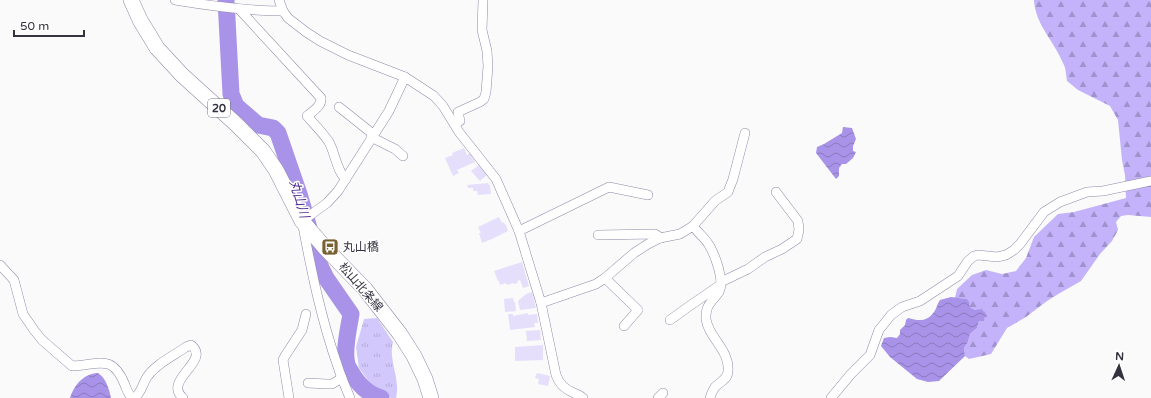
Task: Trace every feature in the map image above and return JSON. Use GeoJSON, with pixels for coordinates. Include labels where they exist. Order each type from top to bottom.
{"type":"FeatureCollection","features":[{"type":"Feature","properties":{"kind":"main road","name":"松山北条線"},"geometry":{"type":"LineString","coordinates":[[131,0],[140,20],[157,48],[182,75],[236,124],[263,151],[276,170],[302,221],[326,249],[365,289],[400,334],[414,356],[425,379],[431,398]]}},
{"type":"Feature","properties":{"kind":"street"},"geometry":{"type":"LineString","coordinates":[[175,0],[239,9],[283,11]]}},
{"type":"Feature","properties":{"kind":"street"},"geometry":{"type":"LineString","coordinates":[[279,0],[283,11],[288,18],[320,41],[348,55],[405,77],[434,96],[443,106],[459,132],[496,179],[519,230],[541,303],[556,376],[565,388],[583,398]]}},
{"type":"Feature","properties":{"kind":"street"},"geometry":{"type":"LineString","coordinates":[[454,124],[460,121],[458,112],[480,102],[484,99],[486,92],[488,66],[487,51],[482,30],[483,0]]}},
{"type":"Feature","properties":{"kind":"street"},"geometry":{"type":"LineString","coordinates":[[239,9],[321,98],[321,102],[307,116],[330,143],[341,173],[346,179]]}},
{"type":"Feature","properties":{"kind":"street"},"geometry":{"type":"LineString","coordinates":[[350,398],[326,329],[310,265],[302,221],[327,203],[346,179],[389,111],[405,77]]}},
{"type":"Feature","properties":{"kind":"street"},"geometry":{"type":"LineString","coordinates":[[339,108],[372,136],[395,149],[403,156]]}},
{"type":"Feature","properties":{"kind":"street"},"geometry":{"type":"LineString","coordinates":[[541,303],[596,284],[634,253],[648,244],[661,238],[680,234],[693,226],[715,201],[728,192],[733,179],[745,133]]}},
{"type":"Feature","properties":{"kind":"street"},"geometry":{"type":"LineString","coordinates":[[832,398],[851,374],[870,355],[879,330],[890,315],[902,307],[920,301],[958,276],[974,256],[997,257],[1006,255],[1014,250],[1044,212],[1060,202],[1087,192],[1104,191],[1151,181]]}},
{"type":"Feature","properties":{"kind":"street"},"geometry":{"type":"LineString","coordinates":[[519,230],[609,187],[648,195]]}},
{"type":"Feature","properties":{"kind":"street"},"geometry":{"type":"LineString","coordinates":[[670,320],[721,283],[748,269],[796,239],[799,230],[798,222],[776,192]]}},
{"type":"Feature","properties":{"kind":"street"},"geometry":{"type":"LineString","coordinates":[[693,226],[703,237],[713,253],[721,278],[719,292],[706,310],[706,318],[708,326],[722,348],[727,361],[728,373],[726,379],[714,388],[710,398]]}},
{"type":"Feature","properties":{"kind":"street"},"geometry":{"type":"LineString","coordinates":[[598,235],[655,234],[661,238]]}},
{"type":"Feature","properties":{"kind":"street"},"geometry":{"type":"LineString","coordinates":[[0,265],[14,280],[23,314],[42,340],[72,366],[84,366],[101,363],[109,364],[117,370],[130,397],[133,398],[138,395],[147,377],[155,368],[190,345],[194,348],[196,360],[179,383],[178,390],[183,398]]}},
{"type":"Feature","properties":{"kind":"street"},"geometry":{"type":"LineString","coordinates":[[605,278],[638,310],[624,326]]}},
{"type":"Feature","properties":{"kind":"street"},"geometry":{"type":"LineString","coordinates":[[289,398],[283,360],[302,330],[306,314]]}},
{"type":"Feature","properties":{"kind":"street"},"geometry":{"type":"LineString","coordinates":[[308,383],[332,384],[342,378]]}},
{"type":"Feature","properties":{"kind":"green space"},"geometry":{"type":"Polygon","coordinates":[[[1034,0],[1151,0],[1151,217],[1128,215],[1121,216],[1116,222],[1118,230],[1112,241],[1100,254],[1081,281],[1047,301],[1026,317],[1007,328],[991,354],[969,359],[965,356],[964,348],[968,342],[970,334],[977,328],[979,321],[975,310],[970,307],[967,299],[955,298],[957,289],[972,275],[986,270],[1002,274],[1016,271],[1026,258],[1034,237],[1058,214],[1074,212],[1126,198],[1125,175],[1118,120],[1110,106],[1078,90],[1067,81],[1064,65],[1041,25],[1035,9],[1034,0]]]}},
{"type":"Feature","properties":{"kind":"green space"},"geometry":{"type":"Polygon","coordinates":[[[377,318],[393,342],[392,356],[397,384],[396,398],[391,398],[373,387],[359,368],[356,347],[364,319],[377,318]]]}},
{"type":"Feature","properties":{"kind":"water"},"geometry":{"type":"Polygon","coordinates":[[[843,127],[852,128],[856,139],[853,146],[853,151],[856,152],[853,158],[846,164],[842,164],[839,168],[839,176],[836,179],[816,153],[817,147],[842,133],[843,127]]]}},
{"type":"Feature","properties":{"kind":"water"},"geometry":{"type":"Polygon","coordinates":[[[951,297],[967,299],[970,307],[975,310],[982,309],[985,314],[984,321],[979,321],[977,328],[970,334],[968,342],[964,348],[965,356],[939,381],[928,382],[917,379],[890,357],[881,346],[884,338],[897,338],[900,334],[900,330],[905,325],[908,318],[922,320],[929,318],[940,300],[951,297]]]}},
{"type":"Feature","properties":{"kind":"water"},"geometry":{"type":"Polygon","coordinates":[[[98,373],[105,381],[111,398],[70,398],[80,381],[88,376],[98,373]]]}},
{"type":"Feature","properties":{"kind":"building"},"geometry":{"type":"Polygon","coordinates":[[[464,148],[467,155],[470,153],[475,162],[457,170],[459,173],[453,176],[445,158],[464,148]]]}},
{"type":"Feature","properties":{"kind":"building"},"geometry":{"type":"Polygon","coordinates":[[[479,165],[487,175],[480,181],[471,171],[479,165]]]}},
{"type":"Feature","properties":{"kind":"building"},"geometry":{"type":"Polygon","coordinates":[[[488,183],[490,185],[491,194],[478,195],[477,191],[473,191],[473,188],[468,188],[467,185],[488,183]]]}},
{"type":"Feature","properties":{"kind":"building"},"geometry":{"type":"Polygon","coordinates":[[[499,217],[502,223],[503,222],[506,225],[508,231],[482,243],[479,233],[481,233],[478,227],[499,217]]]}},
{"type":"Feature","properties":{"kind":"building"},"geometry":{"type":"Polygon","coordinates":[[[522,262],[529,286],[523,288],[520,280],[517,281],[518,283],[514,284],[507,285],[506,283],[500,285],[494,271],[522,262]]]}},
{"type":"Feature","properties":{"kind":"building"},"geometry":{"type":"Polygon","coordinates":[[[532,292],[536,308],[520,310],[518,301],[526,294],[532,292]]]}},
{"type":"Feature","properties":{"kind":"building"},"geometry":{"type":"Polygon","coordinates":[[[513,298],[516,311],[505,312],[504,299],[513,298]]]}},
{"type":"Feature","properties":{"kind":"building"},"geometry":{"type":"Polygon","coordinates":[[[528,313],[528,315],[537,314],[538,323],[534,323],[535,327],[510,330],[508,314],[513,314],[513,316],[528,313]]]}},
{"type":"Feature","properties":{"kind":"building"},"geometry":{"type":"Polygon","coordinates":[[[540,330],[541,340],[527,341],[526,331],[540,330]]]}},
{"type":"Feature","properties":{"kind":"building"},"geometry":{"type":"Polygon","coordinates":[[[543,345],[543,360],[515,361],[515,347],[543,345]]]}},
{"type":"Feature","properties":{"kind":"building"},"geometry":{"type":"Polygon","coordinates":[[[537,373],[550,376],[548,386],[538,384],[539,379],[535,378],[537,373]]]}},
{"type":"Feature","properties":{"kind":"waterway","name":"丸山川"},"geometry":{"type":"LineString","coordinates":[[226,0],[231,94],[236,106],[258,125],[273,128],[278,133],[299,194],[320,266],[326,278],[351,314],[346,346],[347,366],[363,388],[371,394],[381,398]]}},
{"type":"Feature","properties":{"kind":"place","name":"丸山橋"},"geometry":{"type":"Point","coordinates":[330,247]}}]}
